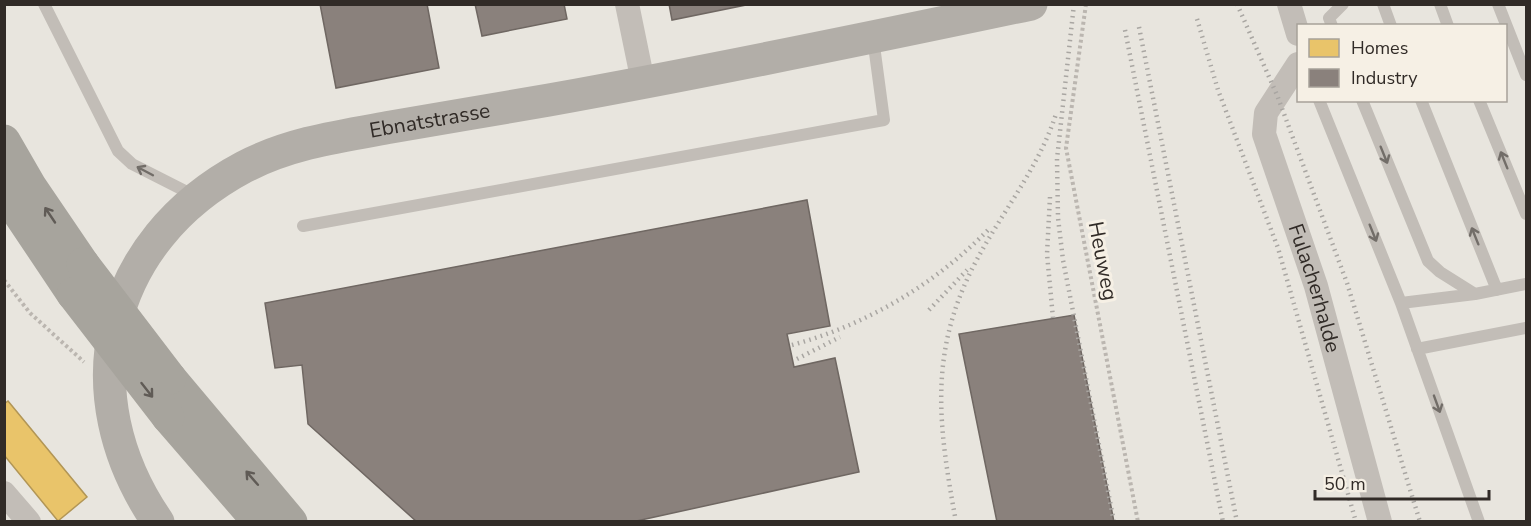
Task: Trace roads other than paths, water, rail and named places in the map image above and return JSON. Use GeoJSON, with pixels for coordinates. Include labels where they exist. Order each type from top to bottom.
{"type":"FeatureCollection","features":[{"type":"Feature","properties":{"kind":"highway"},"geometry":{"type":"LineString","coordinates":[[4,141],[78,279],[169,419],[228,522]]}},
{"type":"Feature","properties":{"kind":"highway"},"geometry":{"type":"LineString","coordinates":[[4,191],[78,279],[170,378],[291,522]]}},
{"type":"Feature","properties":{"kind":"highway"},"geometry":{"type":"LineString","coordinates":[[169,419],[259,522]]}},
{"type":"Feature","properties":{"kind":"street"},"geometry":{"type":"LineString","coordinates":[[627,4],[643,82]]}},
{"type":"Feature","properties":{"kind":"street","name":"Ebnatstrasse"},"geometry":{"type":"LineString","coordinates":[[158,522],[130,475],[112,418],[108,385],[114,335],[130,284],[164,230],[198,197],[244,167],[292,147],[643,82],[1031,4]]}},
{"type":"Feature","properties":{"kind":"street"},"geometry":{"type":"LineString","coordinates":[[1289,4],[1297,28]]}},
{"type":"Feature","properties":{"kind":"street","name":"Fulacherhalde"},"geometry":{"type":"LineString","coordinates":[[1297,67],[1266,113],[1264,134],[1316,286],[1380,522]]}},
{"type":"Feature","properties":{"kind":"street"},"geometry":{"type":"LineString","coordinates":[[4,493],[29,522]]}},
{"type":"Feature","properties":{"kind":"lane"},"geometry":{"type":"LineString","coordinates":[[44,4],[118,151],[147,172],[198,197]]}},
{"type":"Feature","properties":{"kind":"lane"},"geometry":{"type":"LineString","coordinates":[[1331,24],[1329,18],[1343,4]]}},
{"type":"Feature","properties":{"kind":"lane"},"geometry":{"type":"LineString","coordinates":[[1383,4],[1390,24]]}},
{"type":"Feature","properties":{"kind":"lane"},"geometry":{"type":"LineString","coordinates":[[1440,4],[1447,24]]}},
{"type":"Feature","properties":{"kind":"lane"},"geometry":{"type":"LineString","coordinates":[[1498,4],[1506,24]]}},
{"type":"Feature","properties":{"kind":"lane"},"geometry":{"type":"LineString","coordinates":[[1507,26],[1527,75]]}},
{"type":"Feature","properties":{"kind":"lane"},"geometry":{"type":"LineString","coordinates":[[303,226],[884,120],[873,37]]}},
{"type":"Feature","properties":{"kind":"lane"},"geometry":{"type":"LineString","coordinates":[[1320,102],[1401,303],[1479,522]]}},
{"type":"Feature","properties":{"kind":"lane"},"geometry":{"type":"LineString","coordinates":[[1363,102],[1428,261],[1440,272],[1475,294]]}},
{"type":"Feature","properties":{"kind":"lane"},"geometry":{"type":"LineString","coordinates":[[1422,102],[1497,290]]}},
{"type":"Feature","properties":{"kind":"lane"},"geometry":{"type":"LineString","coordinates":[[1480,102],[1527,214]]}},
{"type":"Feature","properties":{"kind":"lane"},"geometry":{"type":"LineString","coordinates":[[1401,303],[1475,294],[1527,284]]}},
{"type":"Feature","properties":{"kind":"lane"},"geometry":{"type":"LineString","coordinates":[[1417,349],[1527,328]]}},
{"type":"Feature","properties":{"kind":"railway"},"geometry":{"type":"LineString","coordinates":[[1074,4],[1057,159],[1058,218],[1063,260],[1114,522]]}},
{"type":"Feature","properties":{"kind":"railway"},"geometry":{"type":"LineString","coordinates":[[1237,4],[1277,95],[1347,283],[1420,522]]}},
{"type":"Feature","properties":{"kind":"railway"},"geometry":{"type":"LineString","coordinates":[[1197,19],[1218,90],[1278,248],[1356,522]]}},
{"type":"Feature","properties":{"kind":"railway"},"geometry":{"type":"LineString","coordinates":[[1139,27],[1237,522]]}},
{"type":"Feature","properties":{"kind":"railway"},"geometry":{"type":"LineString","coordinates":[[1125,30],[1223,522]]}},
{"type":"Feature","properties":{"kind":"railway"},"geometry":{"type":"LineString","coordinates":[[956,522],[942,423],[943,362],[949,331],[973,267],[1029,173],[1056,114]]}},
{"type":"Feature","properties":{"kind":"railway"},"geometry":{"type":"LineString","coordinates":[[1050,197],[1047,254],[1053,318]]}},
{"type":"Feature","properties":{"kind":"railway"},"geometry":{"type":"LineString","coordinates":[[792,345],[846,326],[898,301],[945,268],[988,230]]}},
{"type":"Feature","properties":{"kind":"railway"},"geometry":{"type":"LineString","coordinates":[[929,310],[967,270]]}},
{"type":"Feature","properties":{"kind":"railway"},"geometry":{"type":"LineString","coordinates":[[797,359],[840,337]]}}]}
